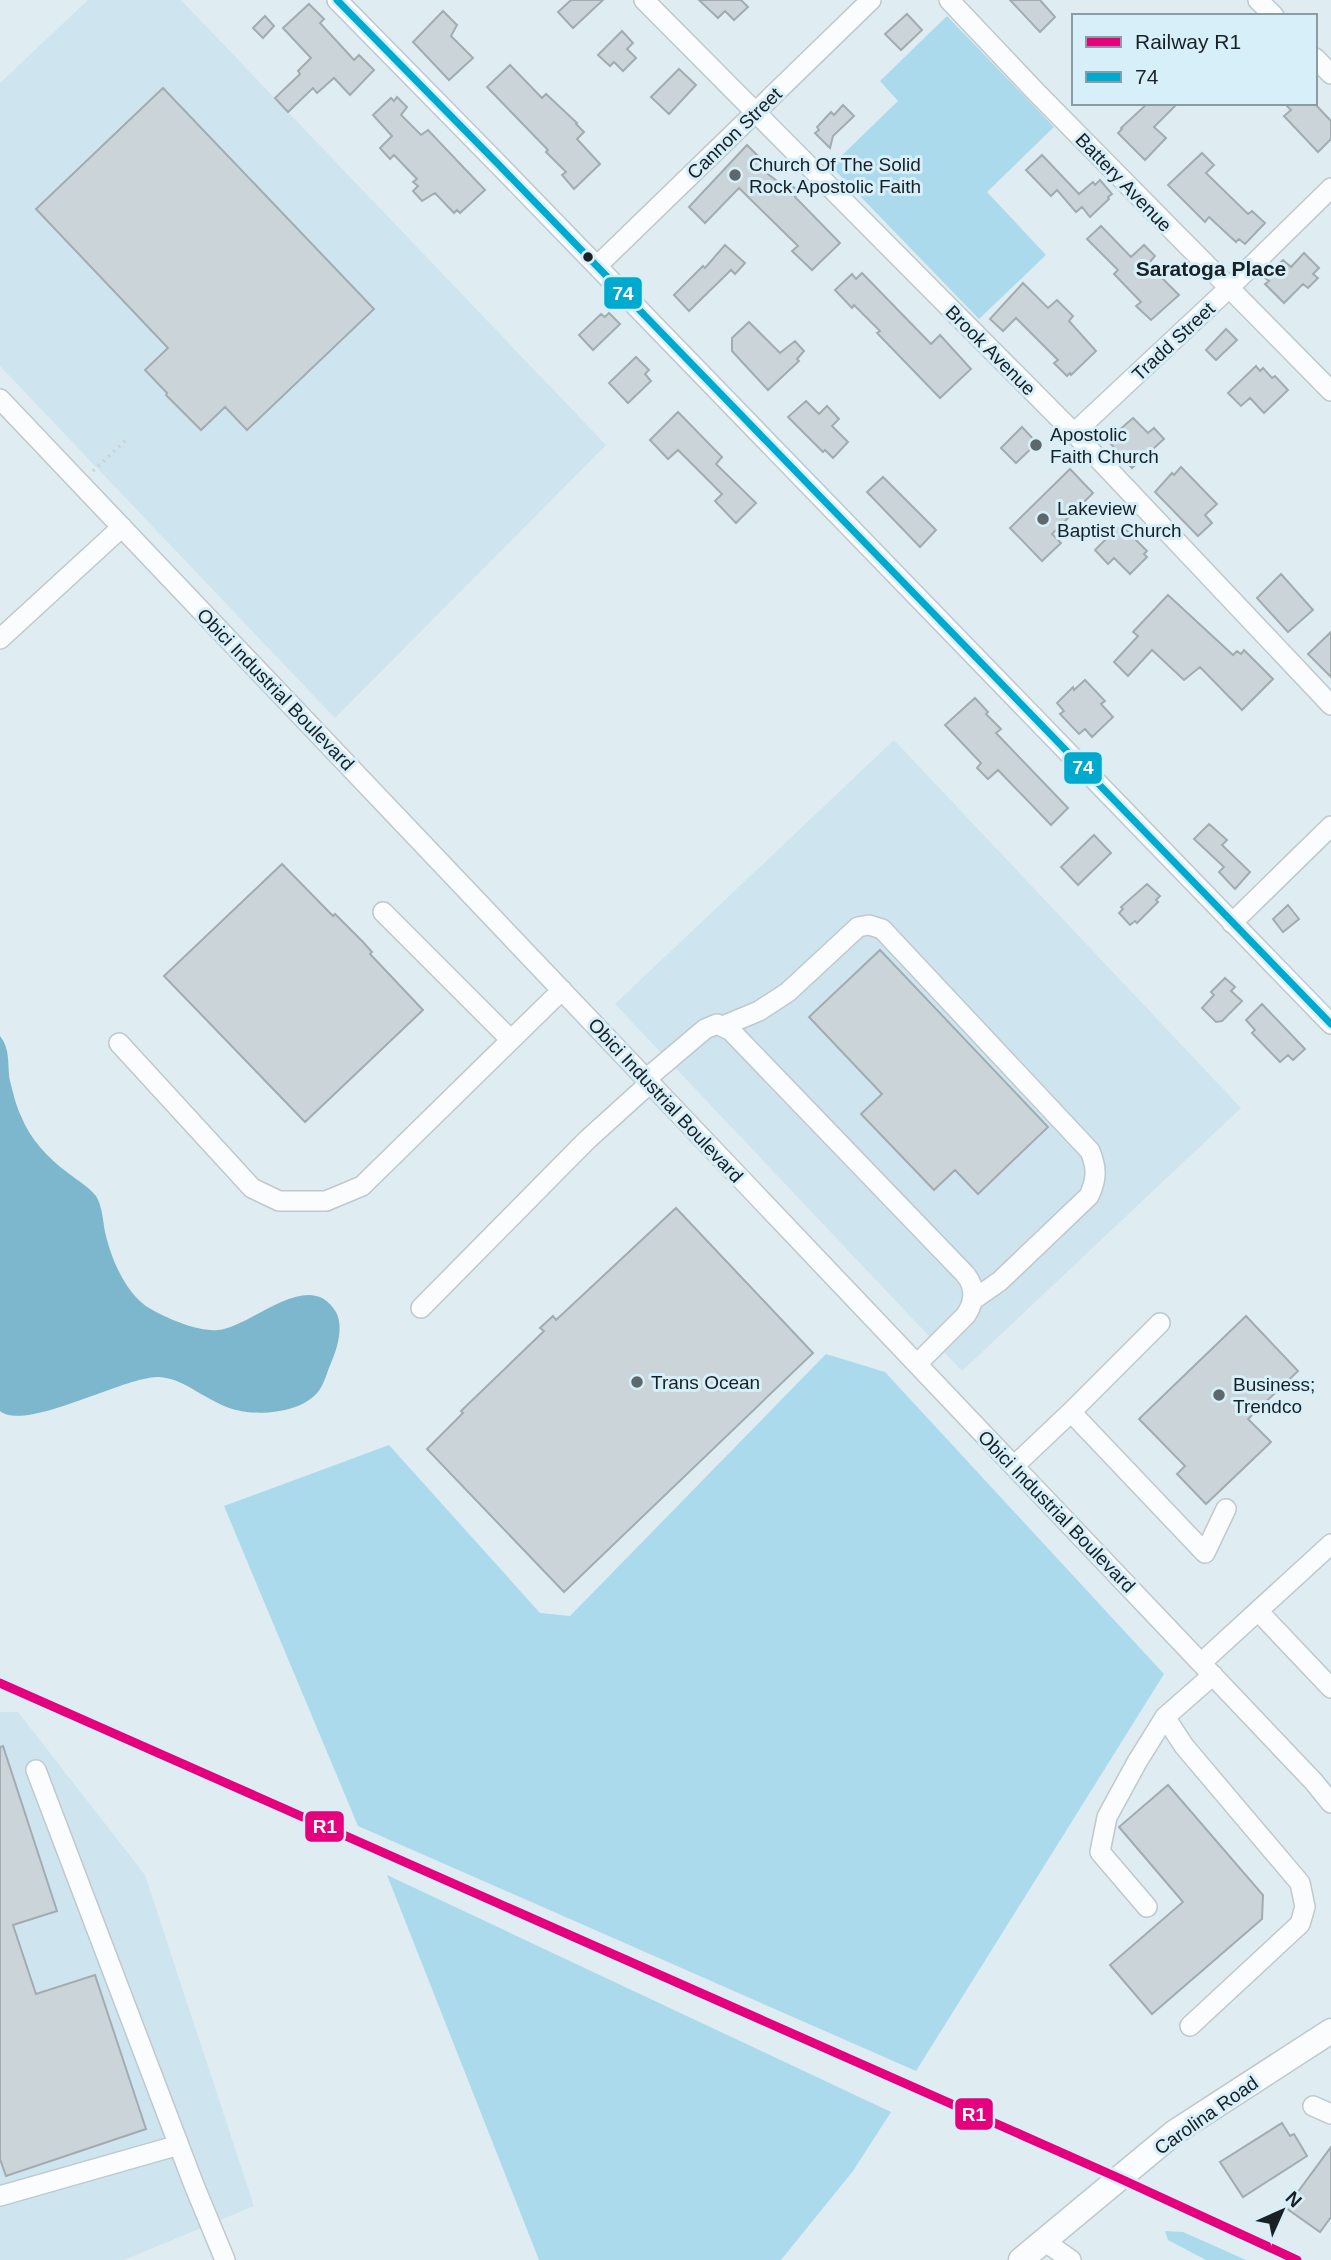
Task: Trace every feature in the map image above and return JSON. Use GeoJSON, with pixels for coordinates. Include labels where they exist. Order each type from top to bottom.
{"type":"FeatureCollection","features":[{"type":"Feature","properties":{"kind":"main road","name":"Carolina Road"},"geometry":{"type":"LineString","coordinates":[[1022,2260],[1175,2132],[1331,2031]]}},
{"type":"Feature","properties":{"kind":"street"},"geometry":{"type":"LineString","coordinates":[[337,0],[1331,1024]]}},
{"type":"Feature","properties":{"kind":"street","name":"Brook Avenue"},"geometry":{"type":"LineString","coordinates":[[644,0],[1074,433],[1331,705]]}},
{"type":"Feature","properties":{"kind":"street","name":"Cannon Street"},"geometry":{"type":"LineString","coordinates":[[597,266],[871,0]]}},
{"type":"Feature","properties":{"kind":"street","name":"Battery Avenue"},"geometry":{"type":"LineString","coordinates":[[949,0],[1331,391]]}},
{"type":"Feature","properties":{"kind":"street"},"geometry":{"type":"LineString","coordinates":[[1258,0],[1272,14]]}},
{"type":"Feature","properties":{"kind":"street"},"geometry":{"type":"LineString","coordinates":[[1317,60],[1331,74]]}},
{"type":"Feature","properties":{"kind":"street","name":"Tradd Street"},"geometry":{"type":"LineString","coordinates":[[1074,433],[1331,188]]}},
{"type":"Feature","properties":{"kind":"street","name":"Obici Industrial Boulevard"},"geometry":{"type":"LineString","coordinates":[[0,399],[1207,1669],[1331,1803]]}},
{"type":"Feature","properties":{"kind":"street"},"geometry":{"type":"LineString","coordinates":[[1,635],[122,527]]}},
{"type":"Feature","properties":{"kind":"street"},"geometry":{"type":"LineString","coordinates":[[1232,923],[1331,826]]}},
{"type":"Feature","properties":{"kind":"street"},"geometry":{"type":"LineString","coordinates":[[383,912],[511,1040]]}},
{"type":"Feature","properties":{"kind":"street"},"geometry":{"type":"LineString","coordinates":[[723,1026],[760,1011],[788,992],[858,927],[869,925],[882,929],[1090,1151],[1096,1166],[1096,1182],[1089,1196],[1000,1281],[973,1300]]}},
{"type":"Feature","properties":{"kind":"street"},"geometry":{"type":"LineString","coordinates":[[119,1043],[251,1188],[279,1201],[326,1200],[362,1186],[562,990]]}},
{"type":"Feature","properties":{"kind":"street"},"geometry":{"type":"LineString","coordinates":[[421,1308],[648,1081],[705,1029],[712,1025],[723,1026],[732,1031],[766,1065],[965,1274],[972,1285],[973,1300],[966,1315],[917,1364]]}},
{"type":"Feature","properties":{"kind":"street"},"geometry":{"type":"LineString","coordinates":[[1014,1466],[1160,1323]]}},
{"type":"Feature","properties":{"kind":"street"},"geometry":{"type":"LineString","coordinates":[[1071,1412],[1205,1553],[1226,1509]]}},
{"type":"Feature","properties":{"kind":"street"},"geometry":{"type":"LineString","coordinates":[[1147,1908],[1100,1852],[1107,1816],[1165,1717],[1258,1611],[1331,1544]]}},
{"type":"Feature","properties":{"kind":"street"},"geometry":{"type":"LineString","coordinates":[[1258,1611],[1331,1688]]}},
{"type":"Feature","properties":{"kind":"street"},"geometry":{"type":"LineString","coordinates":[[1165,1717],[1184,1746],[1300,1883],[1305,1907],[1300,1924],[1190,2026]]}},
{"type":"Feature","properties":{"kind":"street"},"geometry":{"type":"LineString","coordinates":[[36,1770],[225,2260]]}},
{"type":"Feature","properties":{"kind":"street"},"geometry":{"type":"LineString","coordinates":[[1312,2106],[1331,2114]]}},
{"type":"Feature","properties":{"kind":"street"},"geometry":{"type":"LineString","coordinates":[[0,2196],[179,2145]]}},
{"type":"Feature","properties":{"kind":"street"},"geometry":{"type":"LineString","coordinates":[[1044,2241],[1071,2260]]}},
{"type":"Feature","properties":{"kind":"path"},"geometry":{"type":"LineString","coordinates":[[80,483],[127,439]]}},
{"type":"Feature","properties":{"kind":"shaded area"},"geometry":{"type":"Polygon","coordinates":[[[88,0],[181,0],[606,445],[335,718],[0,366],[0,83],[88,0]]]}},
{"type":"Feature","properties":{"kind":"shaded area"},"geometry":{"type":"Polygon","coordinates":[[[947,16],[1054,127],[987,192],[1046,255],[979,319],[831,166],[898,101],[880,81],[947,16]]]}},
{"type":"Feature","properties":{"kind":"shaded area"},"geometry":{"type":"Polygon","coordinates":[[[894,740],[1241,1108],[962,1371],[615,1004],[894,740]]]}},
{"type":"Feature","properties":{"kind":"shaded area"},"geometry":{"type":"Polygon","coordinates":[[[0,1036],[7,1052],[15,1099],[25,1124],[47,1154],[96,1196],[115,1264],[140,1301],[173,1320],[192,1327],[218,1330],[296,1297],[311,1295],[325,1299],[336,1312],[339,1338],[322,1386],[310,1399],[276,1412],[239,1411],[219,1404],[179,1382],[157,1377],[30,1415],[12,1416],[0,1411],[0,1036]]]}},
{"type":"Feature","properties":{"kind":"shaded area"},"geometry":{"type":"Polygon","coordinates":[[[826,1354],[885,1372],[1164,1674],[916,2071],[358,1826],[224,1506],[389,1445],[540,1613],[570,1616],[826,1354]]]}},
{"type":"Feature","properties":{"kind":"shaded area"},"geometry":{"type":"Polygon","coordinates":[[[0,1712],[18,1712],[145,1875],[254,2206],[124,2260],[0,2260],[0,1712]]]}},
{"type":"Feature","properties":{"kind":"shaded area"},"geometry":{"type":"Polygon","coordinates":[[[387,1875],[891,2112],[853,2171],[781,2260],[539,2260],[387,1875]]]}},
{"type":"Feature","properties":{"kind":"shaded area"},"geometry":{"type":"Polygon","coordinates":[[[1165,2231],[1183,2232],[1246,2260],[1206,2260],[1168,2240],[1165,2231]]]}},
{"type":"Feature","properties":{"kind":"building"},"geometry":{"type":"Polygon","coordinates":[[[571,0],[603,0],[573,28],[558,12],[571,0]]]}},
{"type":"Feature","properties":{"kind":"building"},"geometry":{"type":"Polygon","coordinates":[[[699,0],[741,0],[748,7],[734,20],[725,11],[718,18],[699,0]]]}},
{"type":"Feature","properties":{"kind":"building"},"geometry":{"type":"Polygon","coordinates":[[[1010,0],[1040,0],[1055,17],[1040,32],[1010,0]]]}},
{"type":"Feature","properties":{"kind":"building"},"geometry":{"type":"Polygon","coordinates":[[[309,4],[324,19],[320,23],[354,60],[359,55],[374,70],[350,95],[334,78],[317,93],[313,88],[288,112],[275,98],[300,74],[298,71],[311,58],[283,28],[309,4]]]}},
{"type":"Feature","properties":{"kind":"building"},"geometry":{"type":"Polygon","coordinates":[[[443,11],[457,25],[451,36],[473,58],[449,80],[413,42],[443,11]]]}},
{"type":"Feature","properties":{"kind":"building"},"geometry":{"type":"Polygon","coordinates":[[[907,14],[922,30],[901,50],[885,34],[907,14]]]}},
{"type":"Feature","properties":{"kind":"building"},"geometry":{"type":"Polygon","coordinates":[[[265,16],[274,26],[263,38],[253,28],[265,16]]]}},
{"type":"Feature","properties":{"kind":"building"},"geometry":{"type":"Polygon","coordinates":[[[622,31],[633,43],[627,49],[636,58],[623,71],[614,62],[610,66],[598,55],[622,31]]]}},
{"type":"Feature","properties":{"kind":"building"},"geometry":{"type":"Polygon","coordinates":[[[510,65],[542,98],[546,94],[584,132],[577,139],[600,164],[574,189],[562,175],[566,172],[546,152],[548,150],[487,87],[510,65]]]}},
{"type":"Feature","properties":{"kind":"building"},"geometry":{"type":"Polygon","coordinates":[[[679,69],[696,85],[669,114],[651,97],[679,69]]]}},
{"type":"Feature","properties":{"kind":"building"},"geometry":{"type":"Polygon","coordinates":[[[163,88],[374,309],[247,430],[225,407],[201,430],[166,395],[145,370],[168,348],[36,209],[163,88]]]}},
{"type":"Feature","properties":{"kind":"building"},"geometry":{"type":"Polygon","coordinates":[[[397,97],[407,107],[401,115],[421,135],[428,130],[485,190],[460,213],[457,210],[454,213],[435,193],[422,201],[413,191],[418,186],[413,182],[417,179],[394,155],[390,159],[380,148],[392,136],[373,115],[391,98],[394,101],[397,97]]]}},
{"type":"Feature","properties":{"kind":"building"},"geometry":{"type":"Polygon","coordinates":[[[843,105],[854,116],[833,136],[830,148],[815,133],[831,112],[834,115],[843,105]]]}},
{"type":"Feature","properties":{"kind":"building"},"geometry":{"type":"Polygon","coordinates":[[[1146,105],[1176,105],[1154,127],[1166,138],[1145,160],[1118,133],[1146,105]]]}},
{"type":"Feature","properties":{"kind":"building"},"geometry":{"type":"Polygon","coordinates":[[[1286,105],[1316,105],[1331,121],[1331,139],[1318,152],[1284,116],[1291,110],[1286,105]]]}},
{"type":"Feature","properties":{"kind":"building"},"geometry":{"type":"Polygon","coordinates":[[[747,145],[765,163],[760,168],[781,184],[786,180],[799,192],[795,197],[840,243],[812,270],[792,251],[798,246],[739,188],[705,223],[689,207],[747,145]]]}},
{"type":"Feature","properties":{"kind":"building"},"geometry":{"type":"Polygon","coordinates":[[[1202,153],[1214,165],[1206,173],[1248,214],[1252,211],[1265,223],[1245,244],[1239,239],[1236,242],[1209,217],[1205,222],[1168,185],[1202,153]]]}},
{"type":"Feature","properties":{"kind":"building"},"geometry":{"type":"Polygon","coordinates":[[[1042,155],[1079,194],[1093,182],[1095,185],[1100,180],[1112,194],[1109,199],[1090,217],[1082,207],[1076,212],[1057,190],[1051,196],[1026,170],[1042,155]]]}},
{"type":"Feature","properties":{"kind":"building"},"geometry":{"type":"Polygon","coordinates":[[[1101,226],[1131,257],[1144,245],[1155,256],[1148,264],[1179,295],[1151,320],[1136,306],[1141,302],[1114,274],[1118,270],[1087,239],[1101,226]]]}},
{"type":"Feature","properties":{"kind":"building"},"geometry":{"type":"Polygon","coordinates":[[[725,245],[745,263],[735,274],[731,270],[689,311],[674,295],[703,266],[705,268],[725,245]]]}},
{"type":"Feature","properties":{"kind":"building"},"geometry":{"type":"Polygon","coordinates":[[[1304,253],[1319,268],[1313,274],[1318,278],[1308,288],[1303,284],[1284,303],[1265,284],[1269,281],[1265,278],[1283,260],[1291,267],[1304,253]]]}},
{"type":"Feature","properties":{"kind":"building"},"geometry":{"type":"Polygon","coordinates":[[[862,273],[931,344],[940,335],[971,369],[940,398],[877,333],[880,331],[835,290],[852,274],[856,279],[862,273]]]}},
{"type":"Feature","properties":{"kind":"building"},"geometry":{"type":"Polygon","coordinates":[[[1023,283],[1048,308],[1057,300],[1073,316],[1069,321],[1096,351],[1071,375],[1070,373],[1067,376],[1054,363],[1058,360],[1016,318],[1003,331],[990,319],[1023,283]]]}},
{"type":"Feature","properties":{"kind":"building"},"geometry":{"type":"Polygon","coordinates":[[[609,313],[620,324],[593,350],[579,335],[601,314],[605,317],[609,313]]]}},
{"type":"Feature","properties":{"kind":"building"},"geometry":{"type":"Polygon","coordinates":[[[749,322],[780,353],[795,341],[804,351],[797,359],[799,361],[768,390],[732,351],[732,338],[749,322]]]}},
{"type":"Feature","properties":{"kind":"building"},"geometry":{"type":"Polygon","coordinates":[[[1226,329],[1237,340],[1216,360],[1206,350],[1226,329]]]}},
{"type":"Feature","properties":{"kind":"building"},"geometry":{"type":"Polygon","coordinates":[[[636,357],[649,370],[645,374],[651,381],[628,403],[609,383],[636,357]]]}},
{"type":"Feature","properties":{"kind":"building"},"geometry":{"type":"Polygon","coordinates":[[[1256,366],[1260,371],[1263,368],[1272,378],[1275,376],[1288,390],[1264,413],[1250,398],[1241,406],[1228,393],[1256,366]]]}},
{"type":"Feature","properties":{"kind":"building"},"geometry":{"type":"Polygon","coordinates":[[[806,401],[819,414],[827,406],[839,419],[832,426],[848,442],[833,458],[825,450],[823,452],[788,417],[806,401]]]}},
{"type":"Feature","properties":{"kind":"building"},"geometry":{"type":"Polygon","coordinates":[[[678,412],[722,457],[716,464],[756,503],[736,523],[715,501],[722,494],[678,450],[668,459],[650,440],[678,412]]]}},
{"type":"Feature","properties":{"kind":"building"},"geometry":{"type":"Polygon","coordinates":[[[1133,418],[1148,433],[1154,428],[1164,439],[1132,468],[1110,443],[1110,438],[1133,418]]]}},
{"type":"Feature","properties":{"kind":"building"},"geometry":{"type":"Polygon","coordinates":[[[1022,427],[1037,443],[1016,463],[1001,448],[1022,427]]]}},
{"type":"Feature","properties":{"kind":"building"},"geometry":{"type":"Polygon","coordinates":[[[1181,467],[1217,504],[1205,515],[1212,523],[1198,536],[1155,492],[1181,467]]]}},
{"type":"Feature","properties":{"kind":"building","name":"Lakeview Baptist Church"},"geometry":{"type":"Polygon","coordinates":[[[1070,469],[1093,493],[1052,534],[1061,543],[1042,561],[1010,528],[1070,469]]]}},
{"type":"Feature","properties":{"kind":"building"},"geometry":{"type":"Polygon","coordinates":[[[883,477],[936,530],[920,547],[867,492],[883,477]]]}},
{"type":"Feature","properties":{"kind":"building"},"geometry":{"type":"Polygon","coordinates":[[[1122,526],[1147,551],[1144,554],[1147,557],[1130,574],[1114,558],[1108,564],[1095,550],[1122,526]]]}},
{"type":"Feature","properties":{"kind":"building"},"geometry":{"type":"Polygon","coordinates":[[[1281,574],[1313,610],[1288,632],[1257,598],[1281,574]]]}},
{"type":"Feature","properties":{"kind":"building"},"geometry":{"type":"Polygon","coordinates":[[[1168,595],[1233,655],[1237,651],[1241,654],[1244,650],[1273,679],[1242,710],[1200,667],[1184,680],[1152,650],[1128,676],[1114,662],[1138,636],[1133,632],[1168,595]]]}},
{"type":"Feature","properties":{"kind":"building"},"geometry":{"type":"Polygon","coordinates":[[[1331,632],[1331,677],[1308,654],[1331,632]]]}},
{"type":"Feature","properties":{"kind":"building"},"geometry":{"type":"Polygon","coordinates":[[[1085,680],[1105,701],[1101,704],[1113,717],[1092,737],[1085,729],[1079,734],[1060,714],[1064,711],[1057,703],[1073,687],[1074,690],[1085,680]]]}},
{"type":"Feature","properties":{"kind":"building"},"geometry":{"type":"Polygon","coordinates":[[[975,698],[1001,729],[996,733],[1068,808],[1051,825],[998,770],[988,779],[977,768],[981,763],[945,725],[975,698]]]}},
{"type":"Feature","properties":{"kind":"building"},"geometry":{"type":"Polygon","coordinates":[[[1209,824],[1227,840],[1222,845],[1250,872],[1235,889],[1219,872],[1224,867],[1194,839],[1209,824]]]}},
{"type":"Feature","properties":{"kind":"building"},"geometry":{"type":"Polygon","coordinates":[[[1094,835],[1111,853],[1078,885],[1061,867],[1094,835]]]}},
{"type":"Feature","properties":{"kind":"building"},"geometry":{"type":"Polygon","coordinates":[[[282,864],[363,942],[372,952],[370,954],[423,1010],[305,1122],[164,976],[282,864]]]}},
{"type":"Feature","properties":{"kind":"building"},"geometry":{"type":"Polygon","coordinates":[[[1147,884],[1160,896],[1156,900],[1158,902],[1137,923],[1135,921],[1130,925],[1119,913],[1123,909],[1121,907],[1147,884]]]}},
{"type":"Feature","properties":{"kind":"building"},"geometry":{"type":"Polygon","coordinates":[[[1288,905],[1299,919],[1283,932],[1273,919],[1288,905]]]}},
{"type":"Feature","properties":{"kind":"building"},"geometry":{"type":"Polygon","coordinates":[[[880,950],[1048,1127],[978,1194],[955,1170],[934,1190],[861,1114],[882,1094],[809,1017],[880,950]]]}},
{"type":"Feature","properties":{"kind":"building"},"geometry":{"type":"Polygon","coordinates":[[[1225,978],[1235,987],[1231,991],[1242,1001],[1222,1021],[1216,1022],[1202,1008],[1214,995],[1211,992],[1225,978]]]}},
{"type":"Feature","properties":{"kind":"building"},"geometry":{"type":"Polygon","coordinates":[[[1262,1004],[1305,1049],[1293,1060],[1288,1055],[1280,1062],[1252,1033],[1255,1030],[1246,1020],[1262,1004]]]}},
{"type":"Feature","properties":{"kind":"building","name":"Trans Ocean"},"geometry":{"type":"Polygon","coordinates":[[[676,1208],[813,1353],[564,1592],[427,1449],[463,1413],[461,1411],[544,1331],[540,1328],[553,1316],[556,1320],[676,1208]]]}},
{"type":"Feature","properties":{"kind":"building","name":"Business; Trendco"},"geometry":{"type":"Polygon","coordinates":[[[1246,1316],[1298,1371],[1248,1419],[1271,1442],[1206,1504],[1177,1474],[1185,1466],[1139,1419],[1246,1316]]]}},
{"type":"Feature","properties":{"kind":"building"},"geometry":{"type":"Polygon","coordinates":[[[3,1746],[57,1911],[13,1925],[36,1994],[95,1975],[146,2129],[6,2176],[0,2159],[0,1747],[3,1746]]]}},
{"type":"Feature","properties":{"kind":"building"},"geometry":{"type":"Polygon","coordinates":[[[1168,1785],[1263,1895],[1262,1919],[1152,2014],[1110,1965],[1183,1902],[1119,1827],[1168,1785]]]}},
{"type":"Feature","properties":{"kind":"building"},"geometry":{"type":"Polygon","coordinates":[[[1282,2123],[1290,2136],[1294,2134],[1307,2156],[1243,2197],[1220,2162],[1282,2123]]]}},
{"type":"Feature","properties":{"kind":"building"},"geometry":{"type":"Polygon","coordinates":[[[1331,2147],[1331,2217],[1320,2232],[1286,2208],[1331,2147]]]}},
{"type":"Feature","properties":{"kind":"rail line","name":"R1"},"geometry":{"type":"LineString","coordinates":[[0,1683],[1121,2179],[1297,2260]]}},
{"type":"Feature","properties":{"kind":"transit line","name":"74"},"geometry":{"type":"LineString","coordinates":[[337,0],[1331,1024]]}},
{"type":"Feature","properties":{"kind":"place","name":"Church Of The Solid Rock Apostolic Faith"},"geometry":{"type":"Point","coordinates":[735,175]}},
{"type":"Feature","properties":{"kind":"place","name":"Apostolic Faith Church"},"geometry":{"type":"Point","coordinates":[1036,445]}},
{"type":"Feature","properties":{"kind":"place","name":"Lakeview Baptist Church"},"geometry":{"type":"Point","coordinates":[1043,519]}},
{"type":"Feature","properties":{"kind":"place","name":"Trans Ocean"},"geometry":{"type":"Point","coordinates":[637,1382]}},
{"type":"Feature","properties":{"kind":"place","name":"Business; Trendco"},"geometry":{"type":"Point","coordinates":[1219,1395]}},
{"type":"Feature","properties":{"kind":"district","name":"Saratoga Place"},"geometry":{"type":"Point","coordinates":[1211,269]}}]}
